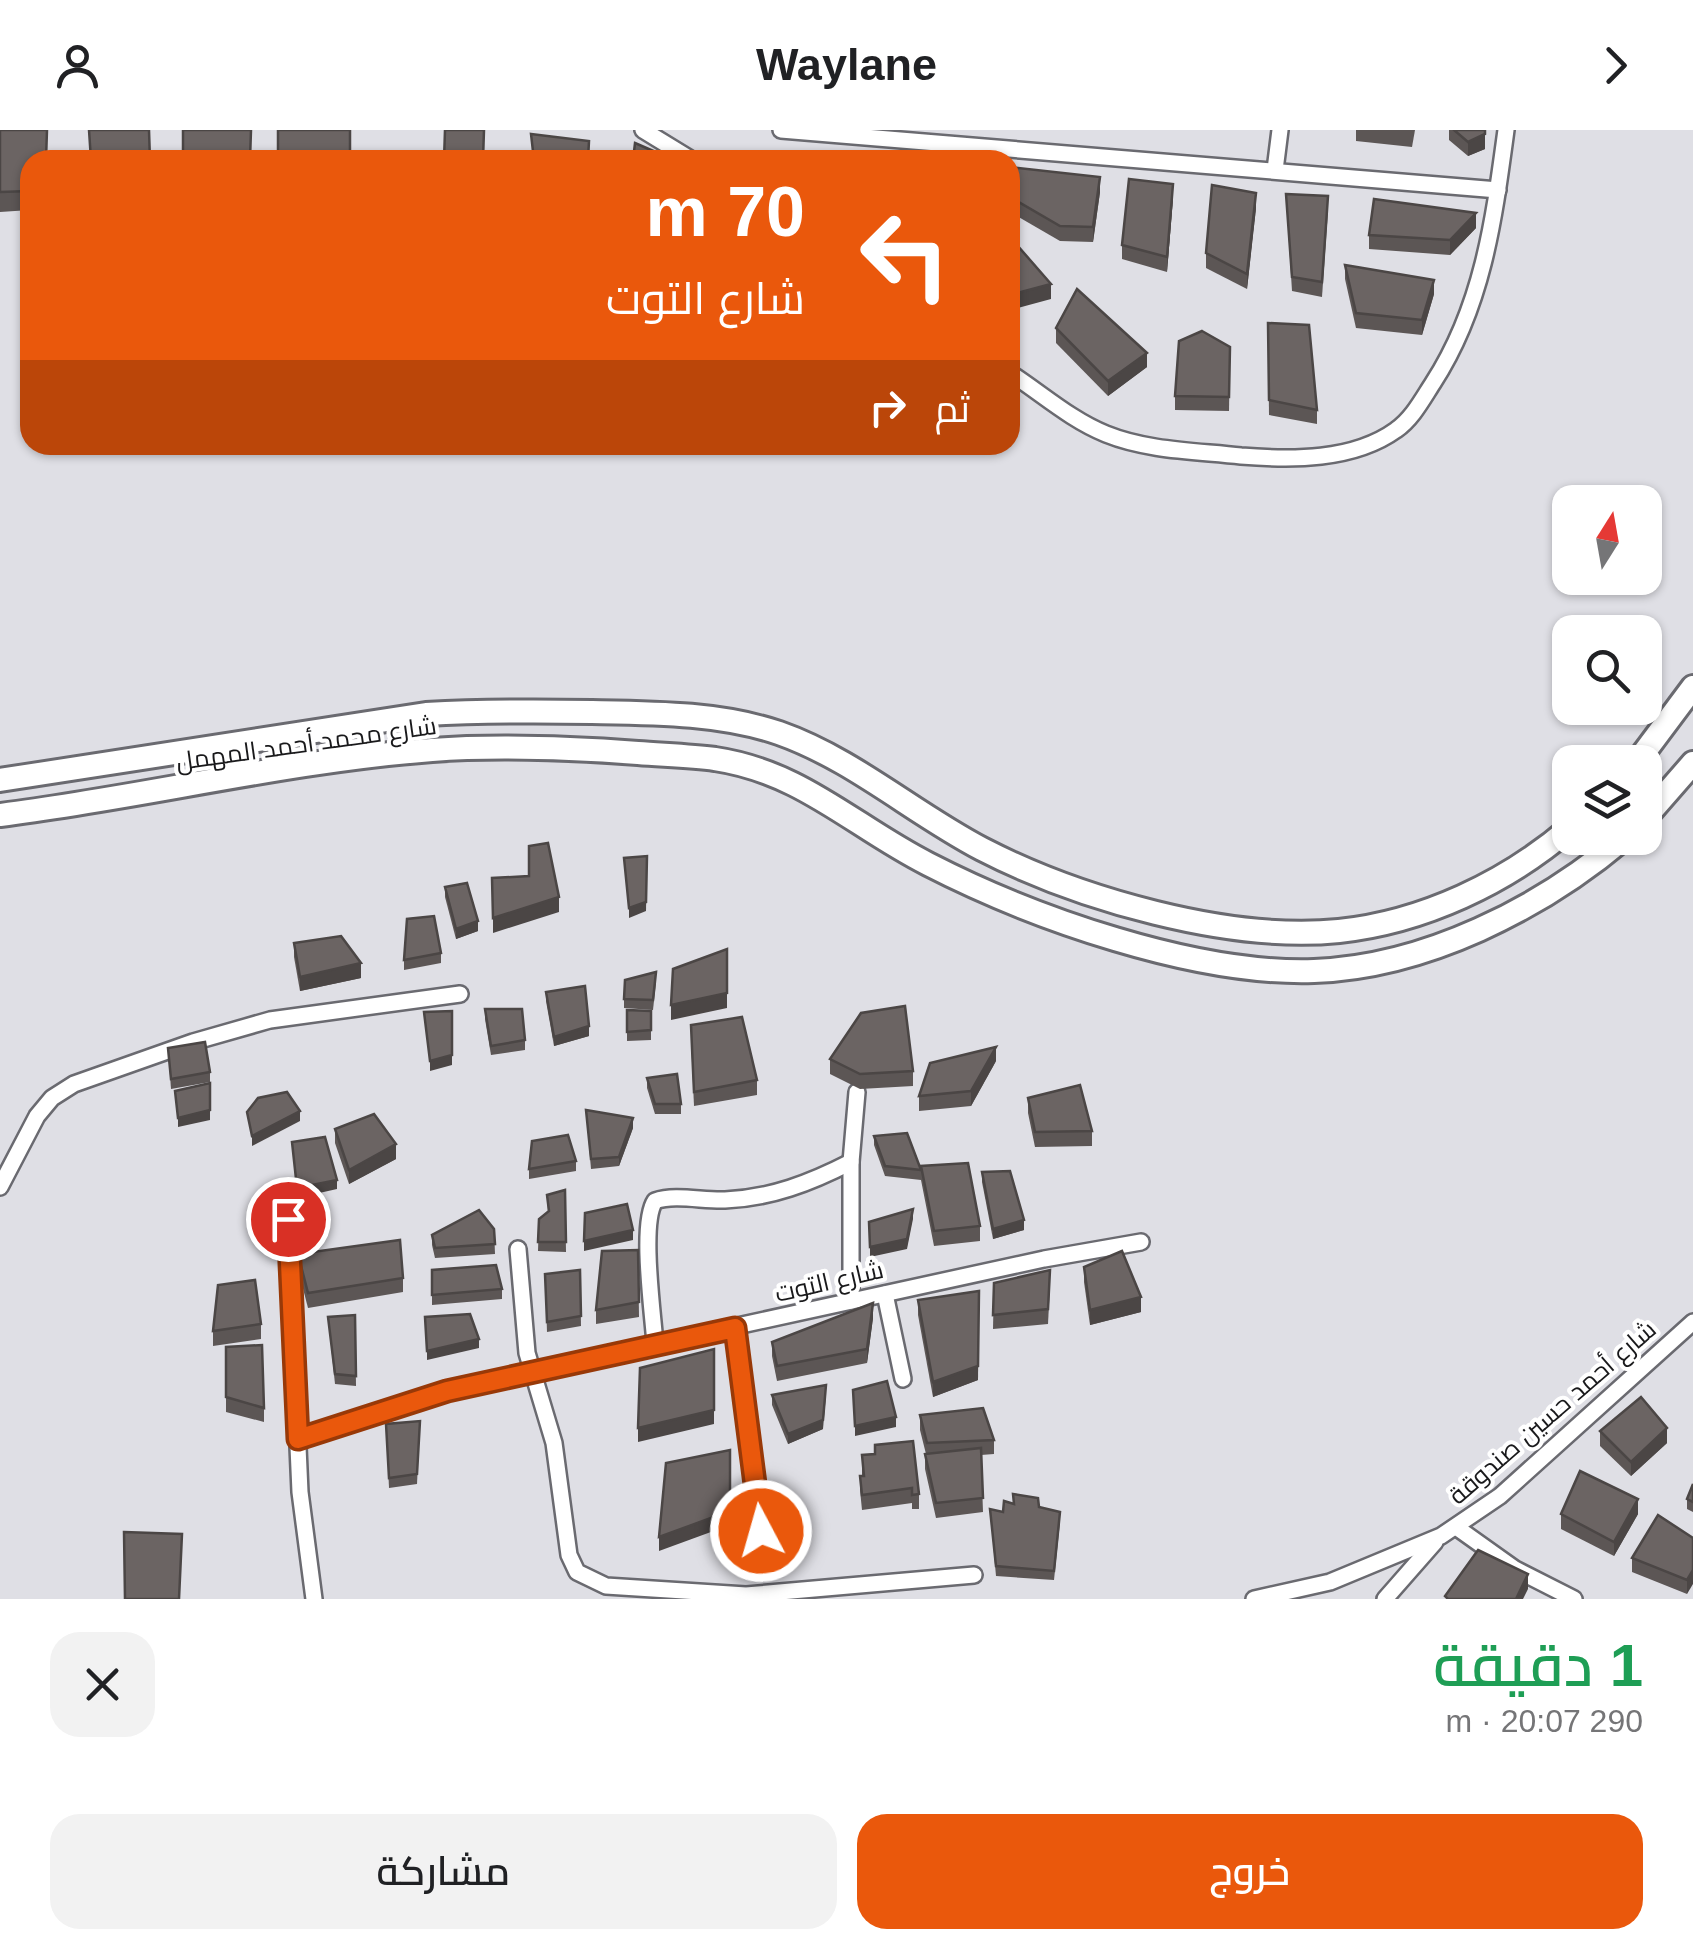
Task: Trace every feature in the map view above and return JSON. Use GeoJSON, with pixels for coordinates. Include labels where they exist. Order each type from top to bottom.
{"type":"FeatureCollection","features":[{"type":"Feature","properties":{"kind":"main road"},"geometry":{"type":"LineString","coordinates":[[1650,745],[1693,687]]}},
{"type":"Feature","properties":{"kind":"main road","name":"شارع محمد أحمد المهمل"},"geometry":{"type":"LineString","coordinates":[[0,780],[426,714],[520,711],[710,718],[745,724],[833,757],[981,848],[1056,882],[1172,916],[1300,932],[1367,927],[1438,906],[1494,880],[1552,840]]}},
{"type":"Feature","properties":{"kind":"main road","name":"شارع محمد أحمد المهمل"},"geometry":{"type":"LineString","coordinates":[[0,815],[432,750],[577,749],[714,759],[788,779],[903,851],[1030,909],[1174,952],[1255,968],[1299,971],[1377,962],[1476,929],[1547,892],[1600,855]]}},
{"type":"Feature","properties":{"kind":"main road"},"geometry":{"type":"LineString","coordinates":[[1662,799],[1693,763]]}},
{"type":"Feature","properties":{"kind":"street"},"geometry":{"type":"LineString","coordinates":[[643,130],[676,150]]}},
{"type":"Feature","properties":{"kind":"street"},"geometry":{"type":"LineString","coordinates":[[780,130],[1498,190]]}},
{"type":"Feature","properties":{"kind":"street"},"geometry":{"type":"LineString","coordinates":[[1276,170],[1280,130]]}},
{"type":"Feature","properties":{"kind":"street"},"geometry":{"type":"LineString","coordinates":[[1020,380],[1088,425],[1138,443],[1280,458],[1362,448],[1398,429],[1412,414],[1457,342],[1478,288],[1506,130]]}},
{"type":"Feature","properties":{"kind":"street"},"geometry":{"type":"LineString","coordinates":[[0,1186],[37,1116],[52,1098],[74,1084],[192,1042],[270,1020],[460,994]]}},
{"type":"Feature","properties":{"kind":"street"},"geometry":{"type":"LineString","coordinates":[[852,1301],[852,1162],[857,1092]]}},
{"type":"Feature","properties":{"kind":"street"},"geometry":{"type":"LineString","coordinates":[[655,1344],[648,1238],[648,1218],[654,1202],[664,1198],[724,1200],[773,1194],[852,1162]]}},
{"type":"Feature","properties":{"kind":"street"},"geometry":{"type":"LineString","coordinates":[[288,1219],[304,1533],[314,1599]]}},
{"type":"Feature","properties":{"kind":"street","name":"شارع التوت"},"geometry":{"type":"LineString","coordinates":[[298,1439],[434,1394],[531,1370],[1142,1242]]}},
{"type":"Feature","properties":{"kind":"street"},"geometry":{"type":"LineString","coordinates":[[518,1249],[523,1328],[531,1370],[554,1443],[569,1555],[585,1579],[606,1586],[746,1596],[974,1574]]}},
{"type":"Feature","properties":{"kind":"street"},"geometry":{"type":"LineString","coordinates":[[885,1294],[902,1379]]}},
{"type":"Feature","properties":{"kind":"street","name":"شارع أحمد حسين صندوقة"},"geometry":{"type":"LineString","coordinates":[[1254,1599],[1330,1582],[1456,1527],[1500,1496],[1693,1322]]}},
{"type":"Feature","properties":{"kind":"street"},"geometry":{"type":"LineString","coordinates":[[735,1328],[761,1531]]}},
{"type":"Feature","properties":{"kind":"street"},"geometry":{"type":"LineString","coordinates":[[1456,1527],[1515,1569],[1574,1599]]}},
{"type":"Feature","properties":{"kind":"street","name":"شارع أحمد حسين صندوقة"},"geometry":{"type":"LineString","coordinates":[[1385,1599],[1441,1536]]}},
{"type":"Feature","properties":{"kind":"building"},"geometry":{"type":"Polygon","coordinates":[[[0,130],[47,130],[46,150],[20,150],[20,191],[0,192],[0,130]]]}},
{"type":"Feature","properties":{"kind":"building"},"geometry":{"type":"Polygon","coordinates":[[[89,130],[149,130],[150,150],[90,150],[89,130]]]}},
{"type":"Feature","properties":{"kind":"building"},"geometry":{"type":"Polygon","coordinates":[[[183,130],[251,130],[250,150],[183,150],[183,130]]]}},
{"type":"Feature","properties":{"kind":"building"},"geometry":{"type":"Polygon","coordinates":[[[278,130],[350,130],[350,150],[278,150],[278,130]]]}},
{"type":"Feature","properties":{"kind":"building"},"geometry":{"type":"Polygon","coordinates":[[[445,130],[484,130],[483,150],[444,150],[445,130]]]}},
{"type":"Feature","properties":{"kind":"building"},"geometry":{"type":"Polygon","coordinates":[[[1454,130],[1485,130],[1485,134],[1468,142],[1454,130]]]}},
{"type":"Feature","properties":{"kind":"building"},"geometry":{"type":"Polygon","coordinates":[[[531,134],[589,141],[589,150],[533,150],[531,134]]]}},
{"type":"Feature","properties":{"kind":"building"},"geometry":{"type":"Polygon","coordinates":[[[1020,168],[1100,177],[1093,227],[1060,226],[1020,203],[1020,168]]]}},
{"type":"Feature","properties":{"kind":"building"},"geometry":{"type":"Polygon","coordinates":[[[1129,179],[1173,184],[1167,257],[1122,245],[1129,179]]]}},
{"type":"Feature","properties":{"kind":"building"},"geometry":{"type":"Polygon","coordinates":[[[1212,185],[1256,193],[1247,274],[1206,253],[1212,185]]]}},
{"type":"Feature","properties":{"kind":"building"},"geometry":{"type":"Polygon","coordinates":[[[1286,194],[1328,196],[1322,282],[1292,277],[1286,194]]]}},
{"type":"Feature","properties":{"kind":"building"},"geometry":{"type":"Polygon","coordinates":[[[1374,199],[1476,213],[1450,240],[1369,235],[1374,199]]]}},
{"type":"Feature","properties":{"kind":"building"},"geometry":{"type":"Polygon","coordinates":[[[1020,248],[1051,284],[1020,292],[1020,248]]]}},
{"type":"Feature","properties":{"kind":"building"},"geometry":{"type":"Polygon","coordinates":[[[1345,265],[1434,280],[1422,320],[1356,313],[1345,265]]]}},
{"type":"Feature","properties":{"kind":"building"},"geometry":{"type":"Polygon","coordinates":[[[1077,289],[1147,353],[1108,381],[1056,328],[1077,289]]]}},
{"type":"Feature","properties":{"kind":"building"},"geometry":{"type":"Polygon","coordinates":[[[1268,323],[1309,325],[1317,410],[1269,400],[1268,323]]]}},
{"type":"Feature","properties":{"kind":"building"},"geometry":{"type":"Polygon","coordinates":[[[1202,331],[1230,347],[1229,397],[1175,396],[1179,341],[1202,331]]]}},
{"type":"Feature","properties":{"kind":"building"},"geometry":{"type":"Polygon","coordinates":[[[548,843],[559,897],[493,918],[492,878],[529,876],[529,846],[548,843]]]}},
{"type":"Feature","properties":{"kind":"building"},"geometry":{"type":"Polygon","coordinates":[[[647,856],[646,902],[629,908],[624,858],[647,856]]]}},
{"type":"Feature","properties":{"kind":"building"},"geometry":{"type":"Polygon","coordinates":[[[467,883],[478,921],[456,929],[445,887],[467,883]]]}},
{"type":"Feature","properties":{"kind":"building"},"geometry":{"type":"Polygon","coordinates":[[[434,916],[441,953],[404,960],[407,919],[434,916]]]}},
{"type":"Feature","properties":{"kind":"building"},"geometry":{"type":"Polygon","coordinates":[[[341,936],[361,963],[300,977],[294,943],[341,936]]]}},
{"type":"Feature","properties":{"kind":"building"},"geometry":{"type":"Polygon","coordinates":[[[727,949],[727,993],[671,1005],[673,969],[727,949]]]}},
{"type":"Feature","properties":{"kind":"building"},"geometry":{"type":"Polygon","coordinates":[[[656,972],[653,1000],[624,999],[625,980],[656,972]]]}},
{"type":"Feature","properties":{"kind":"building"},"geometry":{"type":"Polygon","coordinates":[[[585,986],[589,1026],[554,1037],[546,992],[585,986]]]}},
{"type":"Feature","properties":{"kind":"building"},"geometry":{"type":"Polygon","coordinates":[[[905,1006],[913,1071],[860,1074],[830,1059],[861,1013],[905,1006]]]}},
{"type":"Feature","properties":{"kind":"building"},"geometry":{"type":"Polygon","coordinates":[[[485,1009],[522,1009],[525,1040],[491,1046],[485,1009]]]}},
{"type":"Feature","properties":{"kind":"building"},"geometry":{"type":"Polygon","coordinates":[[[627,1010],[651,1011],[651,1030],[627,1032],[627,1010]]]}},
{"type":"Feature","properties":{"kind":"building"},"geometry":{"type":"Polygon","coordinates":[[[452,1011],[452,1055],[430,1061],[424,1012],[452,1011]]]}},
{"type":"Feature","properties":{"kind":"building"},"geometry":{"type":"Polygon","coordinates":[[[742,1017],[757,1080],[694,1092],[691,1025],[742,1017]]]}},
{"type":"Feature","properties":{"kind":"building"},"geometry":{"type":"Polygon","coordinates":[[[205,1042],[210,1072],[171,1079],[168,1048],[205,1042]]]}},
{"type":"Feature","properties":{"kind":"building"},"geometry":{"type":"Polygon","coordinates":[[[996,1047],[971,1091],[919,1096],[930,1063],[996,1047]]]}},
{"type":"Feature","properties":{"kind":"building"},"geometry":{"type":"Polygon","coordinates":[[[677,1074],[681,1104],[655,1104],[647,1078],[677,1074]]]}},
{"type":"Feature","properties":{"kind":"building"},"geometry":{"type":"Polygon","coordinates":[[[210,1083],[210,1110],[178,1118],[175,1091],[210,1083]]]}},
{"type":"Feature","properties":{"kind":"building"},"geometry":{"type":"Polygon","coordinates":[[[1080,1085],[1092,1131],[1035,1132],[1028,1098],[1080,1085]]]}},
{"type":"Feature","properties":{"kind":"building"},"geometry":{"type":"Polygon","coordinates":[[[287,1092],[300,1111],[252,1136],[247,1112],[258,1098],[287,1092]]]}},
{"type":"Feature","properties":{"kind":"building"},"geometry":{"type":"Polygon","coordinates":[[[586,1110],[633,1118],[619,1157],[591,1159],[586,1110]]]}},
{"type":"Feature","properties":{"kind":"building"},"geometry":{"type":"Polygon","coordinates":[[[374,1114],[396,1144],[349,1170],[335,1129],[374,1114]]]}},
{"type":"Feature","properties":{"kind":"building"},"geometry":{"type":"Polygon","coordinates":[[[907,1133],[921,1170],[885,1166],[874,1136],[907,1133]]]}},
{"type":"Feature","properties":{"kind":"building"},"geometry":{"type":"Polygon","coordinates":[[[568,1135],[576,1161],[529,1169],[532,1141],[568,1135]]]}},
{"type":"Feature","properties":{"kind":"building"},"geometry":{"type":"Polygon","coordinates":[[[325,1137],[337,1180],[297,1188],[292,1142],[325,1137]]]}},
{"type":"Feature","properties":{"kind":"building"},"geometry":{"type":"Polygon","coordinates":[[[968,1163],[980,1226],[934,1231],[921,1166],[968,1163]]]}},
{"type":"Feature","properties":{"kind":"building"},"geometry":{"type":"Polygon","coordinates":[[[1010,1171],[1024,1220],[993,1229],[982,1172],[1010,1171]]]}},
{"type":"Feature","properties":{"kind":"building"},"geometry":{"type":"Polygon","coordinates":[[[565,1190],[566,1242],[538,1242],[539,1219],[549,1211],[547,1195],[565,1190]]]}},
{"type":"Feature","properties":{"kind":"building"},"geometry":{"type":"Polygon","coordinates":[[[627,1204],[633,1230],[584,1241],[585,1213],[627,1204]]]}},
{"type":"Feature","properties":{"kind":"building"},"geometry":{"type":"Polygon","coordinates":[[[913,1209],[907,1239],[870,1247],[869,1222],[913,1209]]]}},
{"type":"Feature","properties":{"kind":"building"},"geometry":{"type":"Polygon","coordinates":[[[479,1210],[494,1229],[495,1244],[435,1248],[432,1235],[479,1210]]]}},
{"type":"Feature","properties":{"kind":"building"},"geometry":{"type":"Polygon","coordinates":[[[400,1240],[403,1278],[308,1293],[298,1254],[400,1240]]]}},
{"type":"Feature","properties":{"kind":"building"},"geometry":{"type":"Polygon","coordinates":[[[638,1250],[639,1302],[596,1310],[602,1251],[638,1250]]]}},
{"type":"Feature","properties":{"kind":"building"},"geometry":{"type":"Polygon","coordinates":[[[1122,1251],[1141,1297],[1090,1310],[1084,1267],[1122,1251]]]}},
{"type":"Feature","properties":{"kind":"building"},"geometry":{"type":"Polygon","coordinates":[[[496,1265],[502,1289],[432,1295],[432,1270],[496,1265]]]}},
{"type":"Feature","properties":{"kind":"building"},"geometry":{"type":"Polygon","coordinates":[[[580,1270],[581,1316],[547,1322],[545,1274],[580,1270]]]}},
{"type":"Feature","properties":{"kind":"building"},"geometry":{"type":"Polygon","coordinates":[[[1050,1270],[1048,1309],[993,1315],[994,1283],[1050,1270]]]}},
{"type":"Feature","properties":{"kind":"building"},"geometry":{"type":"Polygon","coordinates":[[[255,1280],[261,1324],[213,1331],[218,1285],[255,1280]]]}},
{"type":"Feature","properties":{"kind":"building"},"geometry":{"type":"Polygon","coordinates":[[[979,1291],[978,1366],[933,1382],[918,1300],[979,1291]]]}},
{"type":"Feature","properties":{"kind":"building"},"geometry":{"type":"Polygon","coordinates":[[[873,1303],[867,1349],[777,1366],[772,1342],[873,1303]]]}},
{"type":"Feature","properties":{"kind":"building"},"geometry":{"type":"Polygon","coordinates":[[[470,1314],[479,1339],[427,1351],[425,1317],[470,1314]]]}},
{"type":"Feature","properties":{"kind":"building"},"geometry":{"type":"Polygon","coordinates":[[[355,1315],[356,1376],[335,1374],[328,1317],[355,1315]]]}},
{"type":"Feature","properties":{"kind":"building"},"geometry":{"type":"Polygon","coordinates":[[[262,1345],[264,1408],[226,1397],[226,1347],[262,1345]]]}},
{"type":"Feature","properties":{"kind":"building"},"geometry":{"type":"Polygon","coordinates":[[[714,1349],[714,1410],[638,1428],[640,1368],[714,1349]]]}},
{"type":"Feature","properties":{"kind":"building"},"geometry":{"type":"Polygon","coordinates":[[[887,1381],[896,1417],[855,1426],[853,1390],[887,1381]]]}},
{"type":"Feature","properties":{"kind":"building"},"geometry":{"type":"Polygon","coordinates":[[[826,1385],[823,1420],[788,1434],[772,1395],[826,1385]]]}},
{"type":"Feature","properties":{"kind":"building"},"geometry":{"type":"Polygon","coordinates":[[[1641,1397],[1667,1428],[1631,1462],[1600,1431],[1641,1397]]]}},
{"type":"Feature","properties":{"kind":"building"},"geometry":{"type":"Polygon","coordinates":[[[983,1408],[994,1440],[927,1443],[920,1415],[983,1408]]]}},
{"type":"Feature","properties":{"kind":"building"},"geometry":{"type":"Polygon","coordinates":[[[420,1421],[417,1474],[389,1478],[386,1424],[420,1421]]]}},
{"type":"Feature","properties":{"kind":"building"},"geometry":{"type":"Polygon","coordinates":[[[913,1441],[919,1494],[912,1495],[912,1488],[862,1495],[862,1455],[875,1454],[875,1445],[913,1441]]]}},
{"type":"Feature","properties":{"kind":"building"},"geometry":{"type":"Polygon","coordinates":[[[981,1448],[983,1498],[936,1503],[925,1454],[981,1448]]]}},
{"type":"Feature","properties":{"kind":"building"},"geometry":{"type":"Polygon","coordinates":[[[730,1450],[730,1511],[659,1537],[666,1463],[730,1450]]]}},
{"type":"Feature","properties":{"kind":"building"},"geometry":{"type":"Polygon","coordinates":[[[1580,1471],[1638,1499],[1614,1542],[1561,1514],[1580,1471]]]}},
{"type":"Feature","properties":{"kind":"building"},"geometry":{"type":"Polygon","coordinates":[[[1013,1494],[1038,1498],[1039,1507],[1060,1512],[1054,1571],[996,1566],[990,1509],[1003,1512],[1004,1501],[1014,1504],[1013,1494]]]}},
{"type":"Feature","properties":{"kind":"building"},"geometry":{"type":"Polygon","coordinates":[[[1658,1515],[1693,1538],[1693,1570],[1687,1580],[1632,1558],[1658,1515]]]}},
{"type":"Feature","properties":{"kind":"building"},"geometry":{"type":"Polygon","coordinates":[[[124,1532],[182,1534],[179,1599],[125,1599],[124,1532]]]}},
{"type":"Feature","properties":{"kind":"building"},"geometry":{"type":"Polygon","coordinates":[[[1478,1550],[1528,1574],[1516,1599],[1445,1596],[1478,1550]]]}},
{"type":"Feature","properties":{"kind":"route"},"geometry":{"type":"LineString","coordinates":[[288,1219],[298,1439],[447,1391],[735,1328],[761,1531]]}}]}
